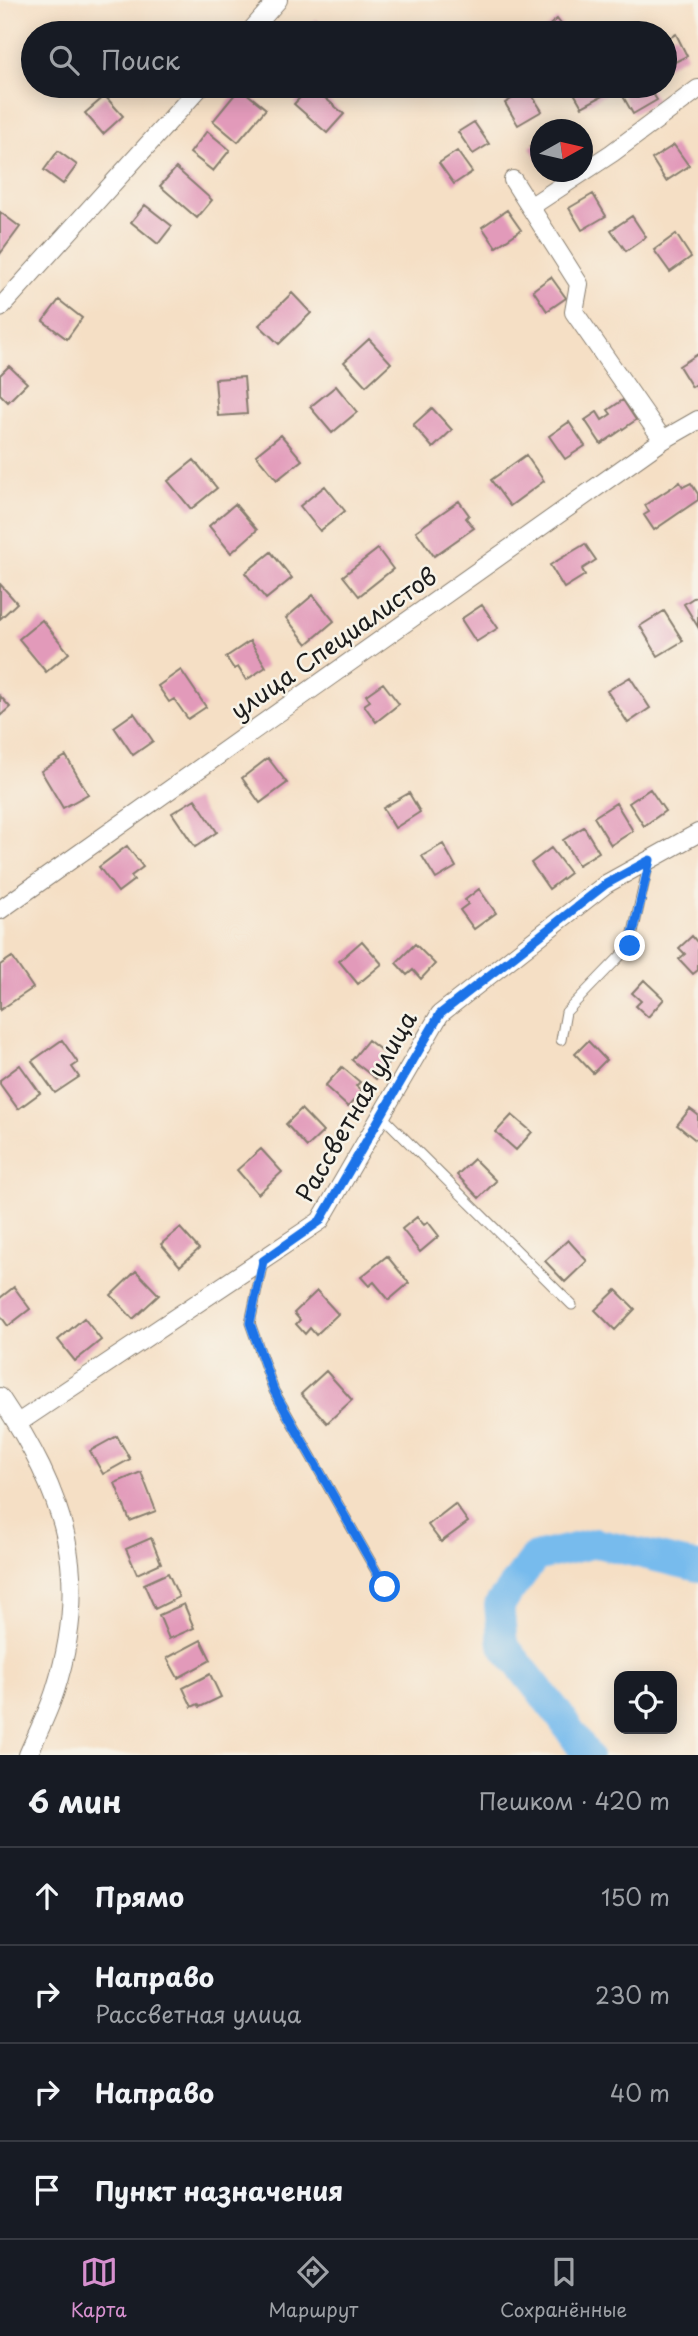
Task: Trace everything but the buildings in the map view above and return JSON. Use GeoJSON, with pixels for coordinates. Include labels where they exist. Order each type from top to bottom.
{"type":"FeatureCollection","features":[{"type":"Feature","properties":{"kind":"street"},"geometry":{"type":"LineString","coordinates":[[260,21],[278,0]]}},
{"type":"Feature","properties":{"kind":"street"},"geometry":{"type":"LineString","coordinates":[[530,207],[612,153],[698,89]]}},
{"type":"Feature","properties":{"kind":"street"},"geometry":{"type":"LineString","coordinates":[[0,309],[190,98]]}},
{"type":"Feature","properties":{"kind":"street"},"geometry":{"type":"LineString","coordinates":[[513,180],[579,284],[574,312],[663,440]]}},
{"type":"Feature","properties":{"kind":"street","name":"улица Специалистов"},"geometry":{"type":"LineString","coordinates":[[0,910],[663,440],[698,420]]}},
{"type":"Feature","properties":{"kind":"street","name":"Рассветная улица"},"geometry":{"type":"LineString","coordinates":[[18,1423],[320,1221],[440,1014],[606,884],[698,833]]}},
{"type":"Feature","properties":{"kind":"street"},"geometry":{"type":"LineString","coordinates":[[0,1397],[18,1423],[49,1482],[66,1532],[73,1581],[70,1625],[55,1691],[28,1755]]}},
{"type":"Feature","properties":{"kind":"lane"},"geometry":{"type":"LineString","coordinates":[[561,1040],[566,1012],[630,946],[650,860]]}},
{"type":"Feature","properties":{"kind":"lane"},"geometry":{"type":"LineString","coordinates":[[381,1115],[572,1305]]}},
{"type":"Feature","properties":{"kind":"lane"},"geometry":{"type":"LineString","coordinates":[[263,1261],[250,1323],[274,1391],[385,1587]]}},
{"type":"Feature","properties":{"kind":"waterway"},"geometry":{"type":"LineString","coordinates":[[587,1755],[557,1712],[503,1645],[499,1605],[535,1557],[596,1543],[698,1567]]}},
{"type":"Feature","properties":{"kind":"route"},"geometry":{"type":"LineString","coordinates":[[385,1587],[274,1391],[250,1323],[263,1261],[320,1221],[440,1014],[606,884],[650,860],[630,946]]}}]}
